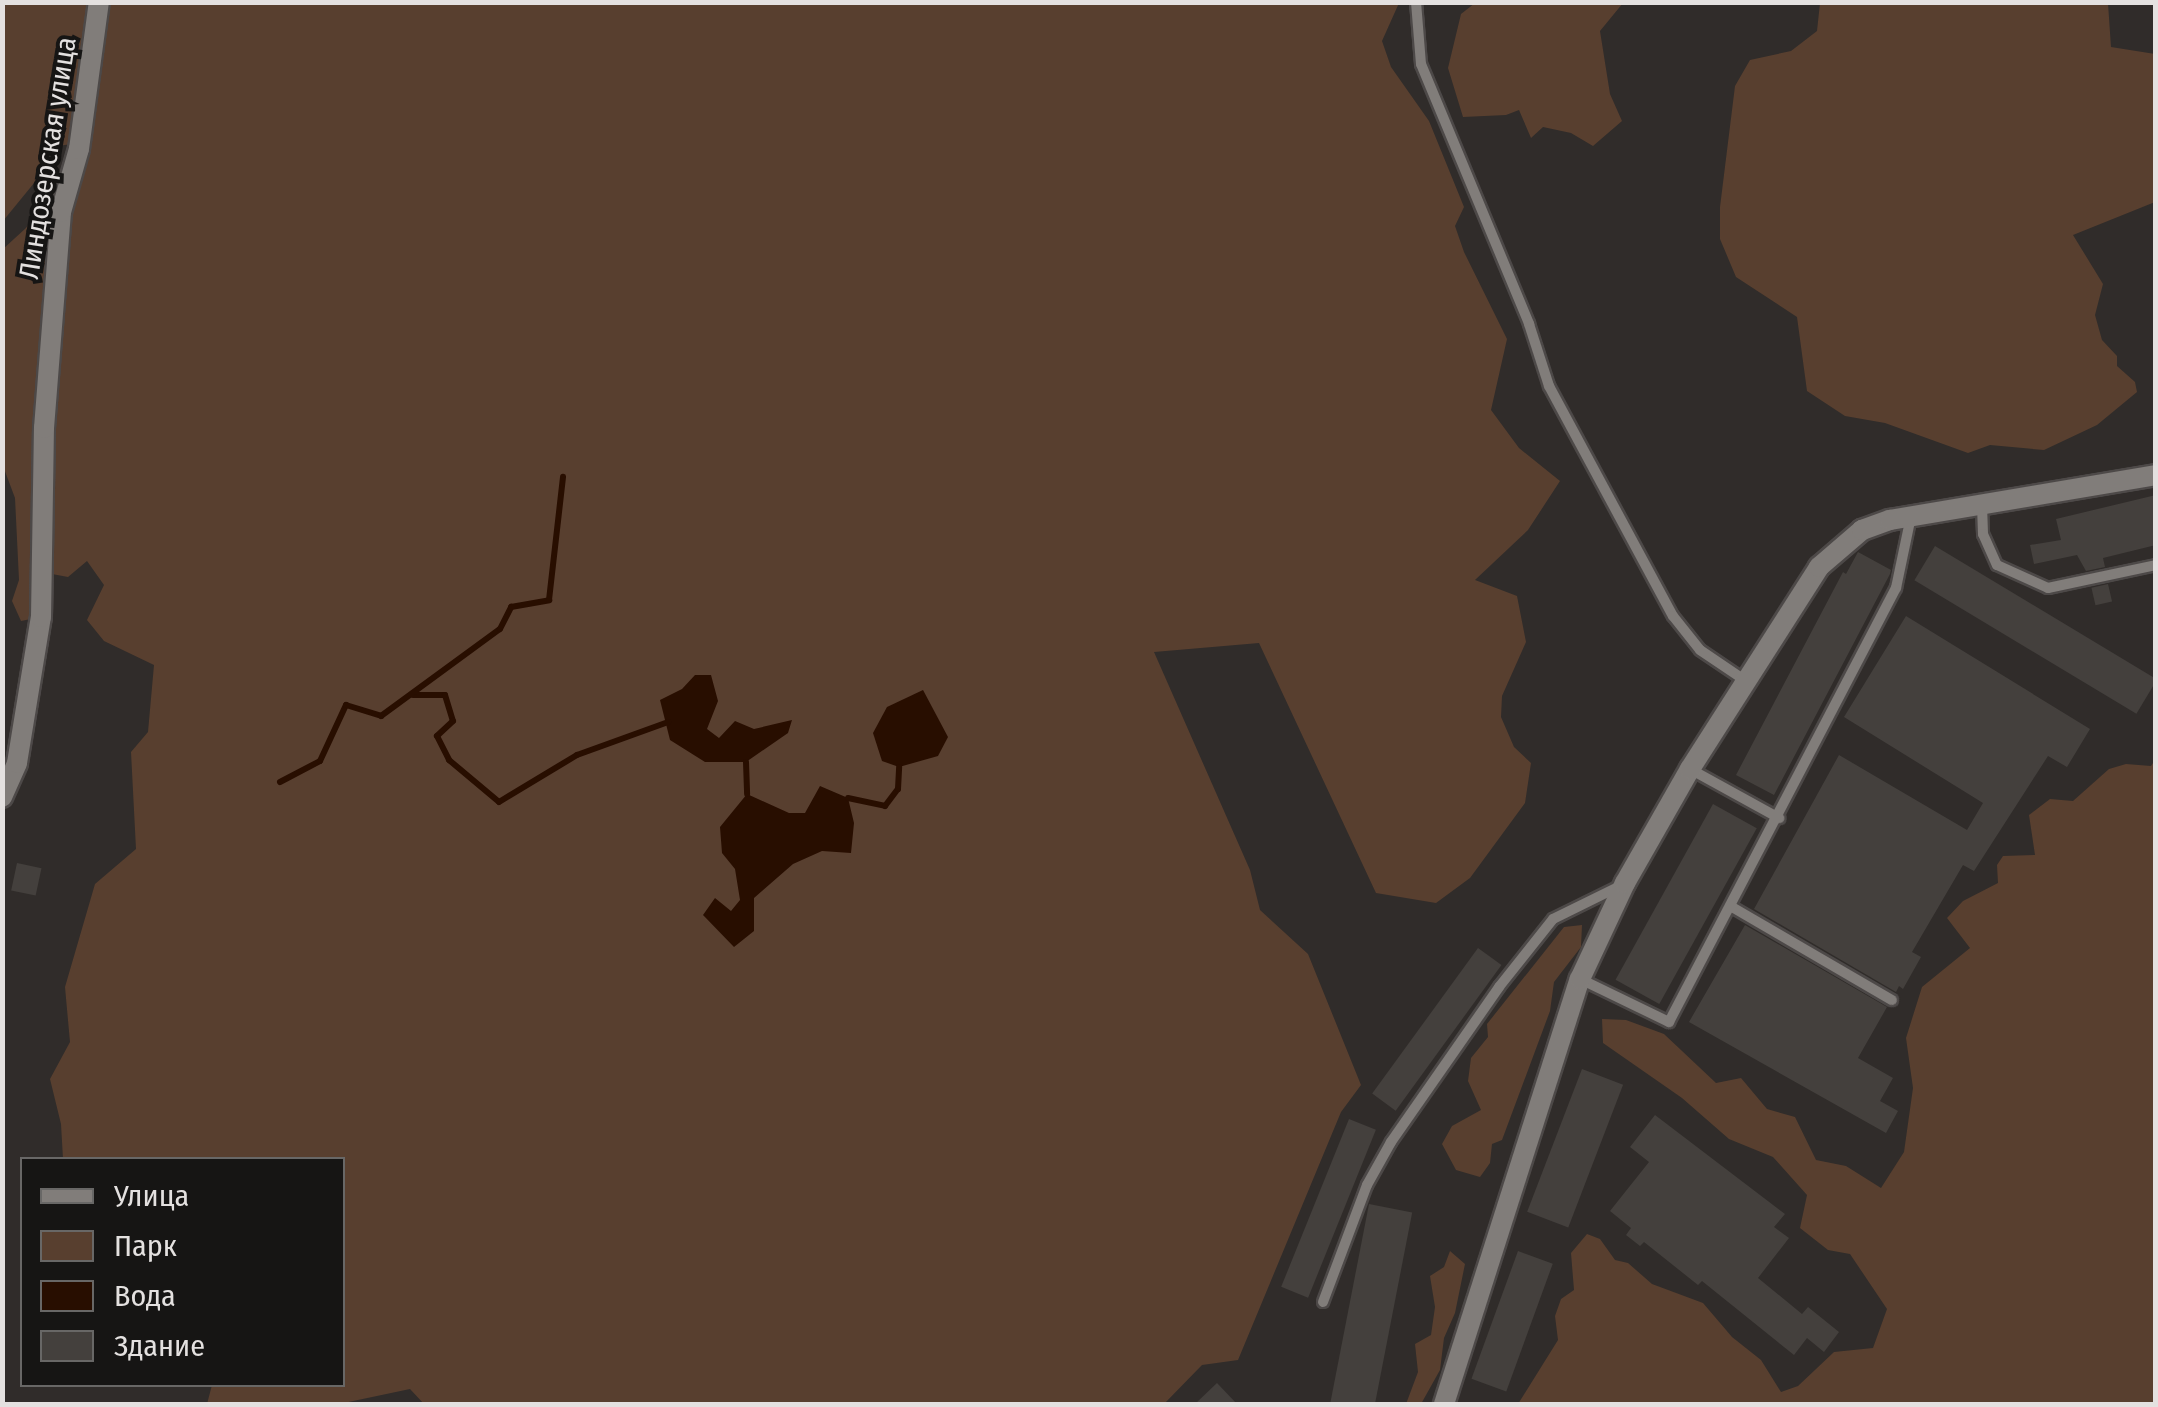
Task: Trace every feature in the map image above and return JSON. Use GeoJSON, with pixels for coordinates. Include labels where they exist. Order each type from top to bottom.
{"type":"FeatureCollection","features":[{"type":"Feature","properties":{"kind":"street","name":"Линдозерская улица"},"geometry":{"type":"LineString","coordinates":[[2,798],[17,763],[41,617],[44,428],[62,212],[79,150],[99,2]]}},
{"type":"Feature","properties":{"kind":"street"},"geometry":{"type":"LineString","coordinates":[[1447,1403],[1580,979],[1625,883],[1690,769],[1743,679],[1819,568],[1862,530],[1911,516],[2056,495],[2156,475]]}},
{"type":"Feature","properties":{"kind":"lane"},"geometry":{"type":"LineString","coordinates":[[1416,2],[1421,64],[1529,324],[1549,386],[1674,616],[1700,650],[1743,679]]}},
{"type":"Feature","properties":{"kind":"lane"},"geometry":{"type":"LineString","coordinates":[[1982,503],[1983,534],[1997,564],[2048,588],[2156,565]]}},
{"type":"Feature","properties":{"kind":"lane"},"geometry":{"type":"LineString","coordinates":[[1580,979],[1669,1022],[1896,588],[1911,516]]}},
{"type":"Feature","properties":{"kind":"lane"},"geometry":{"type":"LineString","coordinates":[[1690,769],[1778,818]]}},
{"type":"Feature","properties":{"kind":"lane"},"geometry":{"type":"LineString","coordinates":[[1323,1302],[1368,1186],[1391,1142],[1500,988],[1553,919],[1625,883]]}},
{"type":"Feature","properties":{"kind":"lane"},"geometry":{"type":"LineString","coordinates":[[1732,907],[1892,1000]]}},
{"type":"Feature","properties":{"kind":"green space"},"geometry":{"type":"Polygon","coordinates":[[[3,3],[90,3],[72,144],[43,148],[39,177],[3,221],[3,3]]]}},
{"type":"Feature","properties":{"kind":"green space"},"geometry":{"type":"Polygon","coordinates":[[[109,3],[1399,3],[1382,41],[1391,67],[1429,121],[1464,207],[1455,226],[1464,252],[1507,339],[1491,410],[1519,448],[1560,481],[1528,530],[1475,580],[1517,596],[1526,642],[1502,696],[1501,717],[1514,747],[1531,763],[1525,803],[1470,878],[1436,903],[1376,893],[1259,643],[1154,652],[1250,870],[1260,910],[1308,954],[1361,1085],[1341,1112],[1238,1360],[1202,1365],[1164,1404],[424,1404],[410,1389],[339,1404],[207,1404],[211,1387],[345,1387],[345,1157],[63,1157],[61,1124],[50,1079],[70,1042],[65,987],[95,884],[136,849],[131,752],[148,732],[154,665],[104,641],[87,620],[104,585],[87,561],[68,577],[52,574],[53,427],[71,215],[89,151],[109,3]]]}},
{"type":"Feature","properties":{"kind":"green space"},"geometry":{"type":"Polygon","coordinates":[[[1475,3],[1623,3],[1600,31],[1610,94],[1622,121],[1593,146],[1571,133],[1543,127],[1531,138],[1519,110],[1506,115],[1463,117],[1448,68],[1461,14],[1475,3]]]}},
{"type":"Feature","properties":{"kind":"green space"},"geometry":{"type":"Polygon","coordinates":[[[1820,3],[2108,3],[2111,47],[2155,54],[2155,202],[2073,235],[2103,284],[2095,315],[2102,340],[2117,356],[2117,366],[2135,382],[2137,392],[2097,425],[2044,450],[1990,445],[1968,453],[1885,423],[1845,416],[1807,391],[1797,317],[1736,277],[1720,239],[1720,207],[1735,86],[1750,60],[1791,51],[1817,31],[1820,3]]]}},
{"type":"Feature","properties":{"kind":"green space"},"geometry":{"type":"Polygon","coordinates":[[[56,185],[35,432],[31,619],[21,621],[12,601],[19,580],[15,498],[3,466],[3,249],[26,228],[56,185]]]}},
{"type":"Feature","properties":{"kind":"green space"},"geometry":{"type":"Polygon","coordinates":[[[2155,760],[2155,1404],[1518,1404],[1558,1340],[1555,1316],[1561,1299],[1574,1290],[1571,1253],[1587,1234],[1600,1239],[1615,1260],[1628,1263],[1652,1284],[1703,1303],[1732,1337],[1761,1360],[1781,1392],[1798,1386],[1834,1352],[1873,1348],[1887,1309],[1850,1254],[1828,1250],[1800,1228],[1807,1195],[1773,1157],[1729,1139],[1682,1098],[1603,1043],[1602,1019],[1626,1020],[1664,1034],[1716,1083],[1741,1078],[1767,1109],[1795,1117],[1816,1160],[1846,1166],[1881,1188],[1904,1152],[1913,1088],[1906,1038],[1922,987],[1970,948],[1947,918],[1963,901],[1998,883],[1997,865],[2003,856],[2035,855],[2029,815],[2050,799],[2073,801],[2109,769],[2126,764],[2151,766],[2155,760]]]}},
{"type":"Feature","properties":{"kind":"green space"},"geometry":{"type":"Polygon","coordinates":[[[1582,925],[1581,947],[1554,982],[1550,1011],[1502,1140],[1492,1144],[1490,1163],[1480,1177],[1456,1170],[1442,1144],[1452,1126],[1481,1110],[1468,1081],[1471,1058],[1488,1037],[1487,1024],[1564,927],[1582,925]]]}},
{"type":"Feature","properties":{"kind":"green space"},"geometry":{"type":"Polygon","coordinates":[[[1450,1251],[1465,1264],[1455,1313],[1444,1338],[1440,1370],[1421,1404],[1406,1404],[1418,1372],[1415,1344],[1431,1335],[1435,1307],[1430,1276],[1444,1267],[1450,1251]]]}},
{"type":"Feature","properties":{"kind":"water"},"geometry":{"type":"Polygon","coordinates":[[[695,675],[711,675],[718,701],[707,729],[719,738],[735,721],[754,729],[792,720],[788,733],[746,762],[705,762],[670,740],[660,700],[682,689],[695,675]]]}},
{"type":"Feature","properties":{"kind":"water"},"geometry":{"type":"Polygon","coordinates":[[[923,690],[948,737],[938,756],[899,767],[882,761],[873,733],[887,707],[923,690]]]}},
{"type":"Feature","properties":{"kind":"water"},"geometry":{"type":"Polygon","coordinates":[[[820,786],[848,798],[854,823],[851,853],[822,851],[793,864],[754,898],[754,931],[734,947],[703,915],[715,898],[731,911],[740,900],[735,869],[722,853],[720,827],[747,794],[789,813],[805,813],[820,786]]]}},
{"type":"Feature","properties":{"kind":"building"},"geometry":{"type":"Polygon","coordinates":[[[2156,495],[2156,545],[2103,558],[2105,567],[2086,571],[2077,555],[2034,564],[2030,545],[2061,540],[2056,519],[2156,495]]]}},
{"type":"Feature","properties":{"kind":"building"},"geometry":{"type":"Polygon","coordinates":[[[1935,546],[2156,679],[2136,714],[1914,580],[1935,546]]]}},
{"type":"Feature","properties":{"kind":"building"},"geometry":{"type":"Polygon","coordinates":[[[1858,552],[1891,570],[1890,574],[1774,795],[1736,775],[1843,572],[1846,574],[1858,552]]]}},
{"type":"Feature","properties":{"kind":"building"},"geometry":{"type":"Polygon","coordinates":[[[2108,584],[2112,602],[2095,605],[2091,588],[2108,584]]]}},
{"type":"Feature","properties":{"kind":"building"},"geometry":{"type":"Polygon","coordinates":[[[1906,616],[2090,729],[2067,767],[2048,756],[1974,871],[1963,865],[1912,952],[1921,957],[1903,989],[1899,986],[1896,992],[1754,909],[1839,755],[1967,830],[1983,803],[1844,717],[1906,616]]]}},
{"type":"Feature","properties":{"kind":"building"},"geometry":{"type":"Polygon","coordinates":[[[1713,804],[1757,828],[1659,1004],[1616,980],[1713,804]]]}},
{"type":"Feature","properties":{"kind":"building"},"geometry":{"type":"Polygon","coordinates":[[[17,863],[41,868],[36,896],[11,890],[17,863]]]}},
{"type":"Feature","properties":{"kind":"building"},"geometry":{"type":"Polygon","coordinates":[[[1745,925],[1887,1007],[1858,1058],[1893,1078],[1880,1101],[1898,1111],[1886,1133],[1689,1022],[1745,925]]]}},
{"type":"Feature","properties":{"kind":"building"},"geometry":{"type":"Polygon","coordinates":[[[1478,948],[1501,965],[1396,1111],[1372,1094],[1478,948]]]}},
{"type":"Feature","properties":{"kind":"building"},"geometry":{"type":"Polygon","coordinates":[[[1582,1069],[1623,1085],[1568,1228],[1527,1212],[1582,1069]]]}},
{"type":"Feature","properties":{"kind":"building"},"geometry":{"type":"Polygon","coordinates":[[[1655,1115],[1785,1214],[1774,1227],[1789,1238],[1758,1278],[1802,1314],[1808,1307],[1839,1332],[1824,1352],[1807,1338],[1794,1355],[1702,1281],[1698,1285],[1644,1242],[1640,1246],[1626,1235],[1631,1228],[1610,1211],[1649,1162],[1630,1147],[1655,1115]]]}},
{"type":"Feature","properties":{"kind":"building"},"geometry":{"type":"Polygon","coordinates":[[[1349,1119],[1376,1130],[1308,1298],[1281,1287],[1349,1119]]]}},
{"type":"Feature","properties":{"kind":"building"},"geometry":{"type":"Polygon","coordinates":[[[1369,1204],[1412,1212],[1375,1404],[1330,1403],[1369,1204]]]}},
{"type":"Feature","properties":{"kind":"building"},"geometry":{"type":"Polygon","coordinates":[[[1518,1251],[1553,1264],[1506,1391],[1471,1379],[1518,1251]]]}},
{"type":"Feature","properties":{"kind":"building"},"geometry":{"type":"Polygon","coordinates":[[[1217,1383],[1237,1404],[1195,1404],[1217,1383]]]}},
{"type":"Feature","properties":{"kind":"waterway"},"geometry":{"type":"LineString","coordinates":[[280,782],[320,761],[346,705],[381,716],[500,629],[511,607],[549,600],[563,477]]}},
{"type":"Feature","properties":{"kind":"waterway"},"geometry":{"type":"LineString","coordinates":[[413,695],[445,695],[453,721],[437,736],[449,760],[499,802],[577,755],[668,722]]}},
{"type":"Feature","properties":{"kind":"waterway"},"geometry":{"type":"LineString","coordinates":[[746,762],[747,794]]}},
{"type":"Feature","properties":{"kind":"waterway"},"geometry":{"type":"LineString","coordinates":[[848,798],[885,806],[898,789],[899,767]]}}]}
